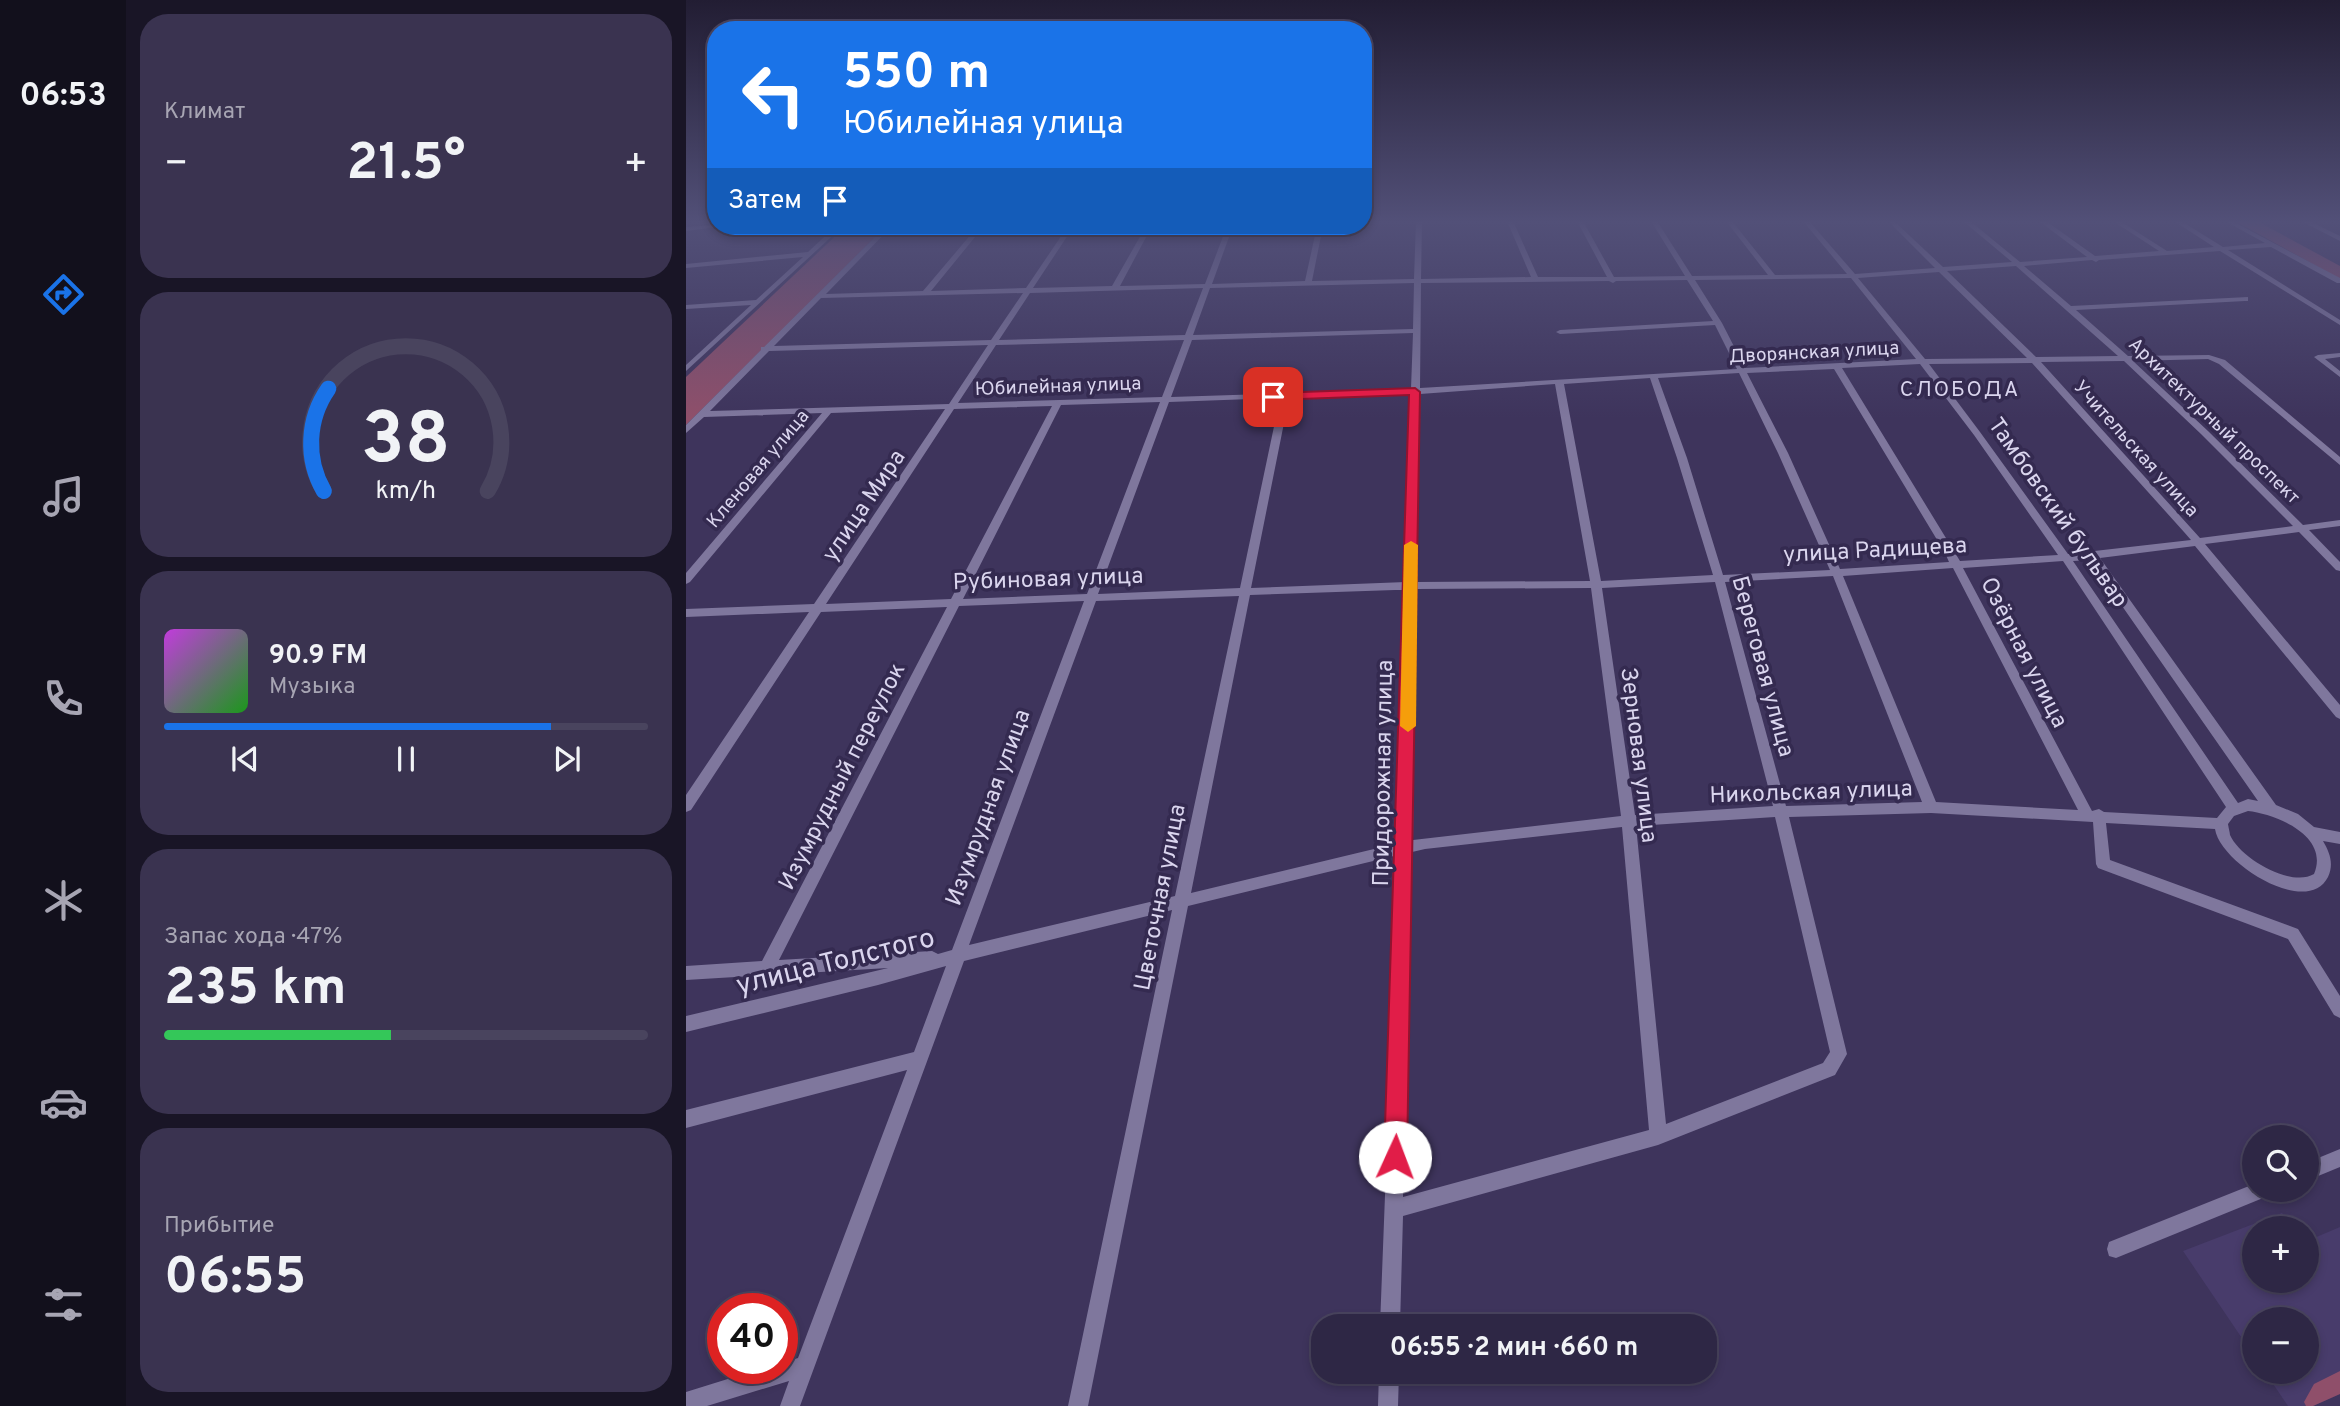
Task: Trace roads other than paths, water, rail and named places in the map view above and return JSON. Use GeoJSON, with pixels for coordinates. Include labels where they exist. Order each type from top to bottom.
{"type":"FeatureCollection","features":[{"type":"Feature","properties":{"kind":"street"},"geometry":{"type":"LineString","coordinates":[[686,369],[775,287]]}},
{"type":"Feature","properties":{"kind":"street"},"geometry":{"type":"LineString","coordinates":[[686,430],[829,287]]}},
{"type":"Feature","properties":{"kind":"street"},"geometry":{"type":"LineString","coordinates":[[925,293],[930,287]]}},
{"type":"Feature","properties":{"kind":"street","name":"улица Мира"},"geometry":{"type":"LineString","coordinates":[[686,806],[1031,287]]}},
{"type":"Feature","properties":{"kind":"street"},"geometry":{"type":"LineString","coordinates":[[820,296],[1179,287]]}},
{"type":"Feature","properties":{"kind":"street","name":"Изумрудная улица"},"geometry":{"type":"LineString","coordinates":[[790,1406],[1207,287]]}},
{"type":"Feature","properties":{"kind":"street","name":"Придорожная улица"},"geometry":{"type":"LineString","coordinates":[[1390,1314],[1405,848],[1418,287]]}},
{"type":"Feature","properties":{"kind":"street"},"geometry":{"type":"LineString","coordinates":[[1696,287],[1718,323],[1783,453],[1837,573],[1931,807]]}},
{"type":"Feature","properties":{"kind":"street","name":"Тамбовский бульвар"},"geometry":{"type":"LineString","coordinates":[[1864,287],[1924,362],[2068,559],[2234,808]]}},
{"type":"Feature","properties":{"kind":"street","name":"Учительская улица"},"geometry":{"type":"LineString","coordinates":[[1960,287],[2035,361],[2200,544],[2340,714]]}},
{"type":"Feature","properties":{"kind":"street","name":"Архитектурный проспект"},"geometry":{"type":"LineString","coordinates":[[2047,287],[2127,359],[2340,568]]}},
{"type":"Feature","properties":{"kind":"street"},"geometry":{"type":"LineString","coordinates":[[2282,287],[2340,323]]}},
{"type":"Feature","properties":{"kind":"street"},"geometry":{"type":"LineString","coordinates":[[2071,308],[2245,299]]}},
{"type":"Feature","properties":{"kind":"street"},"geometry":{"type":"LineString","coordinates":[[686,307],[759,302]]}},
{"type":"Feature","properties":{"kind":"street"},"geometry":{"type":"LineString","coordinates":[[1560,332],[1718,323]]}},
{"type":"Feature","properties":{"kind":"street"},"geometry":{"type":"LineString","coordinates":[[764,349],[1416,331]]}},
{"type":"Feature","properties":{"kind":"street"},"geometry":{"type":"LineString","coordinates":[[686,357],[701,355]]}},
{"type":"Feature","properties":{"kind":"street"},"geometry":{"type":"LineString","coordinates":[[2340,355],[2318,357],[2340,374]]}},
{"type":"Feature","properties":{"kind":"street","name":"Дворянская улица"},"geometry":{"type":"LineString","coordinates":[[1415,392],[1653,375],[1924,362],[2216,359],[2340,462]]}},
{"type":"Feature","properties":{"kind":"street","name":"Озёрная улица"},"geometry":{"type":"LineString","coordinates":[[1837,366],[1956,565],[2093,815]]}},
{"type":"Feature","properties":{"kind":"street","name":"Береговая улица"},"geometry":{"type":"LineString","coordinates":[[1653,375],[1719,579],[1781,812],[1839,1054],[1829,1069],[1658,1136]]}},
{"type":"Feature","properties":{"kind":"street","name":"Зерновая улица"},"geometry":{"type":"LineString","coordinates":[[1559,382],[1596,583],[1629,821],[1658,1136]]}},
{"type":"Feature","properties":{"kind":"street","name":"Юбилейная улица"},"geometry":{"type":"LineString","coordinates":[[703,414],[1415,392]]}},
{"type":"Feature","properties":{"kind":"street","name":"Цветочная улица"},"geometry":{"type":"LineString","coordinates":[[1078,1406],[1285,396]]}},
{"type":"Feature","properties":{"kind":"street","name":"Изумрудный переулок"},"geometry":{"type":"LineString","coordinates":[[767,968],[1058,403]]}},
{"type":"Feature","properties":{"kind":"street","name":"Кленовая улица"},"geometry":{"type":"LineString","coordinates":[[686,580],[828,411]]}},
{"type":"Feature","properties":{"kind":"street","name":"улица Радищева"},"geometry":{"type":"LineString","coordinates":[[1411,586],[1719,579],[2068,559],[2200,544],[2340,523]]}},
{"type":"Feature","properties":{"kind":"street","name":"Тамбовский бульвар"},"geometry":{"type":"LineString","coordinates":[[2093,556],[2271,809]]}},
{"type":"Feature","properties":{"kind":"street","name":"Рубиновая улица"},"geometry":{"type":"LineString","coordinates":[[686,613],[1411,586]]}},
{"type":"Feature","properties":{"kind":"street"},"geometry":{"type":"LineString","coordinates":[[2248,805],[2271,809],[2298,822],[2322,843],[2329,860],[2329,871],[2323,880],[2311,885],[2295,885],[2268,877],[2243,862],[2231,849],[2223,836],[2221,824],[2225,814],[2234,808],[2248,805]]}},
{"type":"Feature","properties":{"kind":"street","name":"Никольская улица"},"geometry":{"type":"LineString","coordinates":[[1405,848],[1517,831],[1629,821],[1931,807],[2093,815],[2184,824],[2221,824]]}},
{"type":"Feature","properties":{"kind":"street"},"geometry":{"type":"LineString","coordinates":[[2093,815],[2103,864],[2293,934],[2340,1010]]}},
{"type":"Feature","properties":{"kind":"street"},"geometry":{"type":"LineString","coordinates":[[2313,833],[2340,838]]}},
{"type":"Feature","properties":{"kind":"street","name":"улица Толстого"},"geometry":{"type":"LineString","coordinates":[[686,1024],[1405,848]]}},
{"type":"Feature","properties":{"kind":"street"},"geometry":{"type":"LineString","coordinates":[[686,973],[957,957]]}},
{"type":"Feature","properties":{"kind":"street"},"geometry":{"type":"LineString","coordinates":[[686,1119],[919,1059]]}},
{"type":"Feature","properties":{"kind":"street"},"geometry":{"type":"LineString","coordinates":[[1394,1209],[1658,1136]]}},
{"type":"Feature","properties":{"kind":"street"},"geometry":{"type":"LineString","coordinates":[[2319,1167],[2340,1158]]}},
{"type":"Feature","properties":{"kind":"street"},"geometry":{"type":"LineString","coordinates":[[2116,1249],[2242,1198]]}},
{"type":"Feature","properties":{"kind":"street"},"geometry":{"type":"LineString","coordinates":[[686,1402],[804,1366]]}},
{"type":"Feature","properties":{"kind":"street"},"geometry":{"type":"LineString","coordinates":[[1388,1406],[1389,1384]]}},
{"type":"Feature","properties":{"kind":"district","name":"СЛОБОДА"},"geometry":{"type":"Point","coordinates":[1960,389]}}]}
